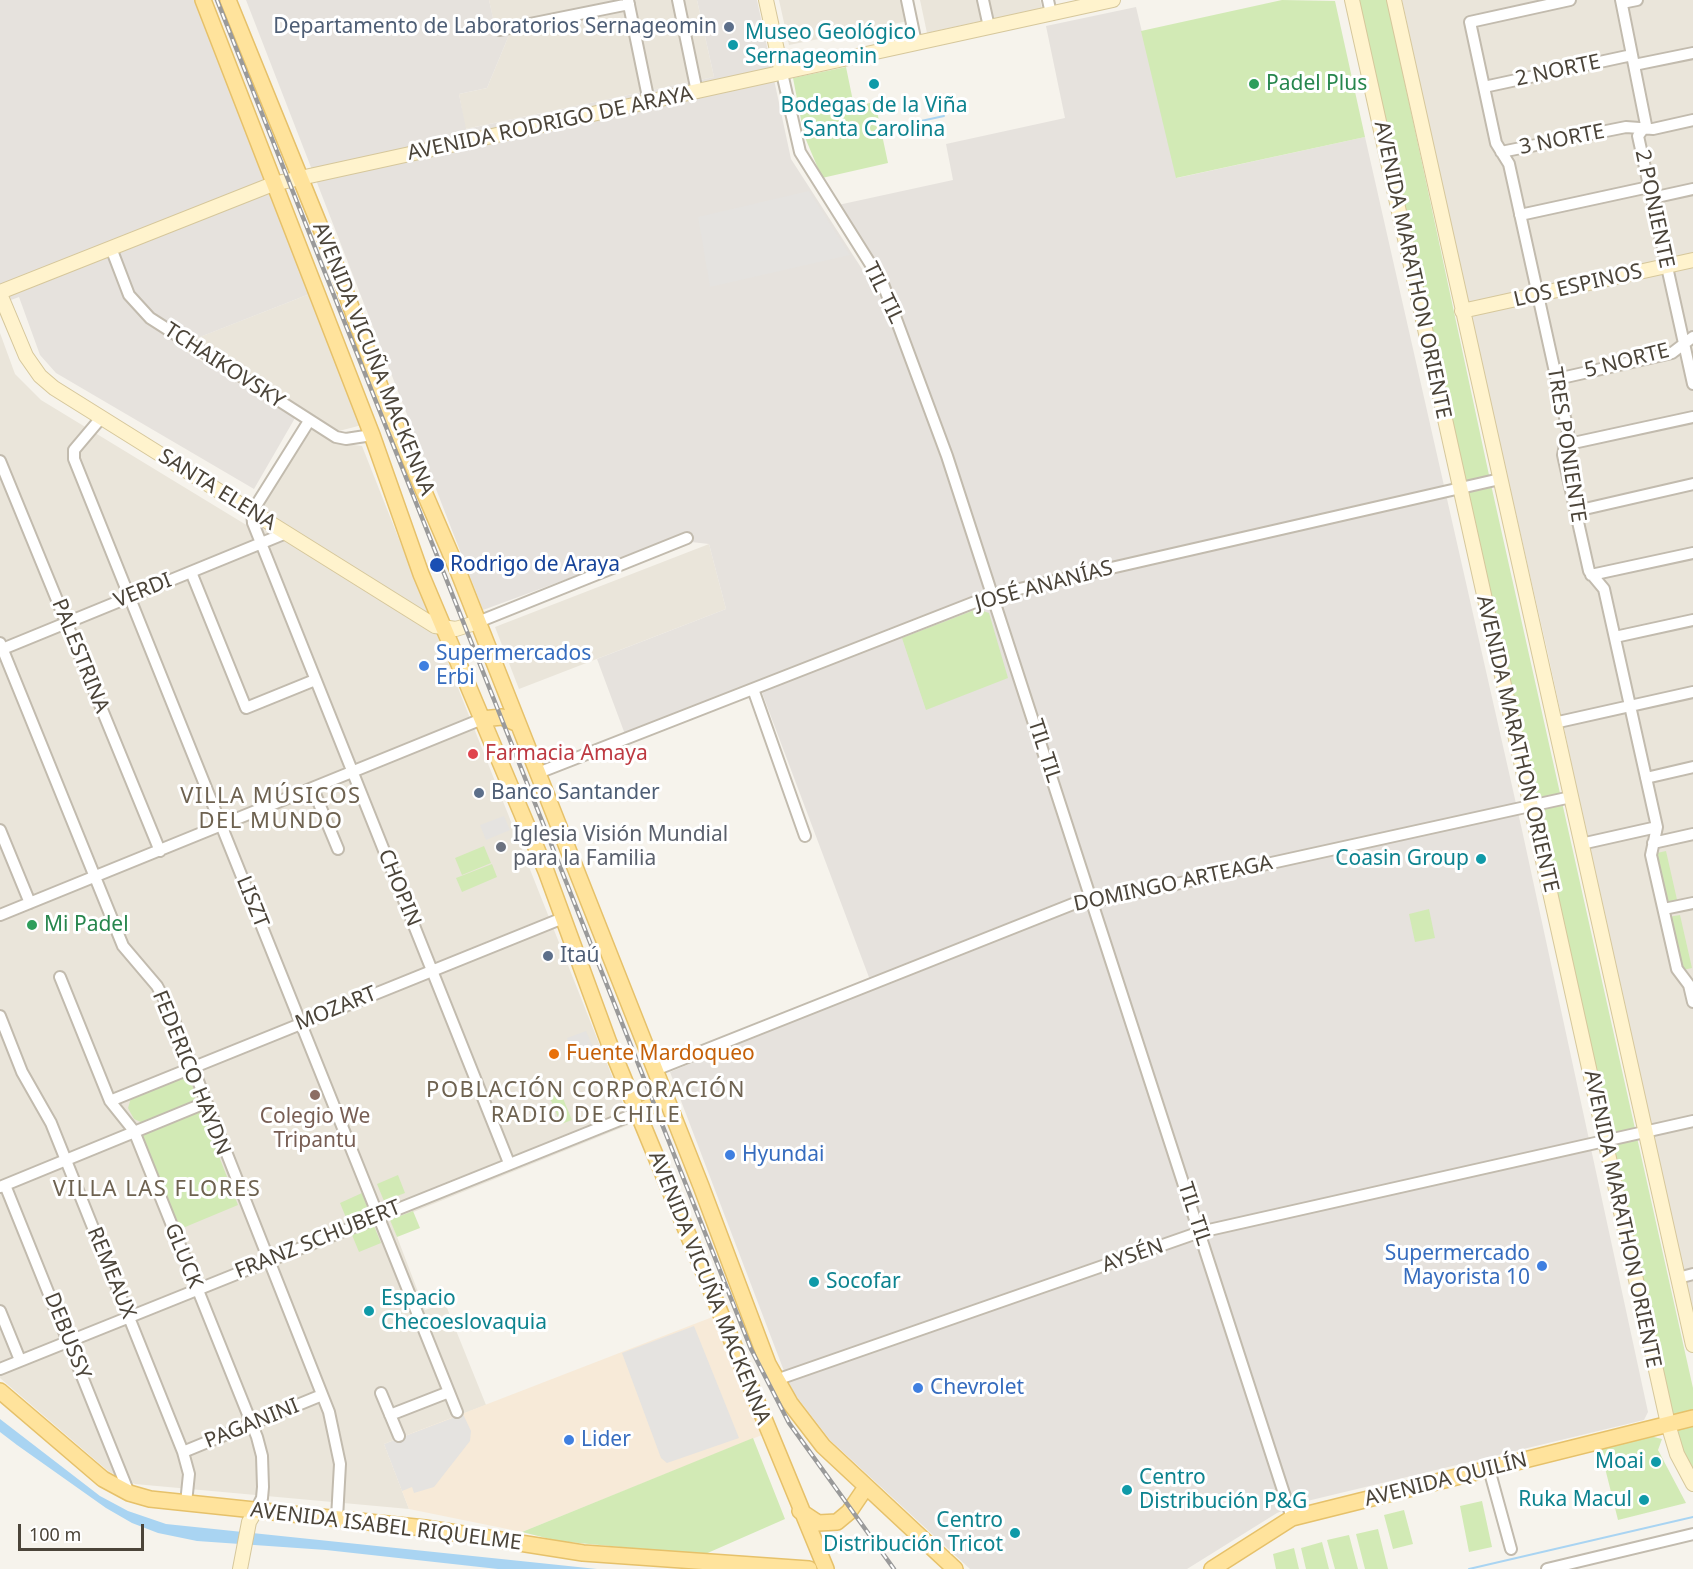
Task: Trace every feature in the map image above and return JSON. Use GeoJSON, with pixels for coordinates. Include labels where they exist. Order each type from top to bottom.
{"type":"FeatureCollection","features":[{"type":"Feature","properties":{"kind":"main road","name":"AVENIDA VICUÑA MACKENNA"},"geometry":{"type":"LineString","coordinates":[[203,0],[372,435],[410,544],[563,918],[600,1021],[637,1113],[826,1569]]}},
{"type":"Feature","properties":{"kind":"main road","name":"AVENIDA VICUÑA MACKENNA"},"geometry":{"type":"LineString","coordinates":[[228,0],[301,178],[388,408],[439,522],[664,1092],[753,1329],[776,1380],[815,1438],[956,1569]]}},
{"type":"Feature","properties":{"kind":"main road","name":"TIL TIL"},"geometry":{"type":"LineString","coordinates":[[766,0],[782,73]]}},
{"type":"Feature","properties":{"kind":"main road","name":"AVENIDA RODRIGO DE ARAYA"},"geometry":{"type":"LineString","coordinates":[[0,293],[273,184],[989,27],[1050,7],[1113,0]]}},
{"type":"Feature","properties":{"kind":"main road","name":"AVENIDA MARATHON ORIENTE"},"geometry":{"type":"LineString","coordinates":[[1352,0],[1668,1424],[1677,1454],[1693,1484]]}},
{"type":"Feature","properties":{"kind":"main road","name":"AVENIDA MARATHON ORIENTE"},"geometry":{"type":"LineString","coordinates":[[1394,0],[1693,1345]]}},
{"type":"Feature","properties":{"kind":"main road","name":"LOS ESPINOS"},"geometry":{"type":"LineString","coordinates":[[1462,311],[1693,260]]}},
{"type":"Feature","properties":{"kind":"main road","name":"SANTA ELENA"},"geometry":{"type":"LineString","coordinates":[[0,293],[34,369],[54,388],[444,629]]}},
{"type":"Feature","properties":{"kind":"main road"},"geometry":{"type":"LineString","coordinates":[[444,629],[456,629],[478,622]]}},
{"type":"Feature","properties":{"kind":"main road"},"geometry":{"type":"LineString","coordinates":[[482,719],[502,717],[518,724]]}},
{"type":"Feature","properties":{"kind":"main road"},"geometry":{"type":"LineString","coordinates":[[637,1113],[656,1103],[664,1092]]}},
{"type":"Feature","properties":{"kind":"main road","name":"AVENIDA ISABEL RIQUELME"},"geometry":{"type":"LineString","coordinates":[[0,1391],[103,1479],[129,1493],[150,1499],[425,1528],[583,1553],[809,1569]]}},
{"type":"Feature","properties":{"kind":"main road","name":"AVENIDA QUILÍN"},"geometry":{"type":"LineString","coordinates":[[1212,1569],[1292,1518],[1693,1418]]}},
{"type":"Feature","properties":{"kind":"main road"},"geometry":{"type":"LineString","coordinates":[[800,1510],[807,1518],[818,1523],[837,1522],[849,1512],[866,1487]]}},
{"type":"Feature","properties":{"kind":"main road"},"geometry":{"type":"LineString","coordinates":[[240,1569],[248,1526],[256,1510]]}},
{"type":"Feature","properties":{"kind":"street"},"geometry":{"type":"LineString","coordinates":[[678,0],[697,92]]}},
{"type":"Feature","properties":{"kind":"street"},"geometry":{"type":"LineString","coordinates":[[907,0],[916,43]]}},
{"type":"Feature","properties":{"kind":"street"},"geometry":{"type":"LineString","coordinates":[[982,0],[989,27]]}},
{"type":"Feature","properties":{"kind":"street","name":"TRES PONIENTE"},"geometry":{"type":"LineString","coordinates":[[1570,0],[1470,22],[1496,143],[1509,164],[1557,379],[1568,430],[1563,455],[1576,511],[1591,575],[1604,589],[1657,827],[1651,855],[1677,969],[1688,974],[1693,1002]]}},
{"type":"Feature","properties":{"kind":"street"},"geometry":{"type":"LineString","coordinates":[[1622,0],[1637,0]]}},
{"type":"Feature","properties":{"kind":"street","name":"2 PONIENTE"},"geometry":{"type":"LineString","coordinates":[[1622,0],[1646,125],[1638,136],[1667,266],[1689,340],[1693,384]]}},
{"type":"Feature","properties":{"kind":"street"},"geometry":{"type":"LineString","coordinates":[[500,30],[628,2],[649,102]]}},
{"type":"Feature","properties":{"kind":"street","name":"2 NORTE"},"geometry":{"type":"LineString","coordinates":[[1484,87],[1633,60],[1693,52]]}},
{"type":"Feature","properties":{"kind":"street","name":"TIL TIL"},"geometry":{"type":"LineString","coordinates":[[782,73],[800,152],[883,284],[893,307],[993,595],[1292,1518]]}},
{"type":"Feature","properties":{"kind":"street","name":"3 NORTE"},"geometry":{"type":"LineString","coordinates":[[1502,152],[1626,127],[1653,129],[1693,120]]}},
{"type":"Feature","properties":{"kind":"street"},"geometry":{"type":"LineString","coordinates":[[1520,215],[1650,192],[1693,189]]}},
{"type":"Feature","properties":{"kind":"street","name":"TCHAIKOVSKY"},"geometry":{"type":"LineString","coordinates":[[111,248],[129,295],[150,318],[336,437],[346,439],[372,435]]}},
{"type":"Feature","properties":{"kind":"street","name":"5 NORTE"},"geometry":{"type":"LineString","coordinates":[[1557,379],[1672,353],[1689,340]]}},
{"type":"Feature","properties":{"kind":"street"},"geometry":{"type":"LineString","coordinates":[[1564,445],[1693,417]]}},
{"type":"Feature","properties":{"kind":"street","name":"LISZT"},"geometry":{"type":"LineString","coordinates":[[101,418],[76,447],[73,456],[457,1412]]}},
{"type":"Feature","properties":{"kind":"street"},"geometry":{"type":"LineString","coordinates":[[252,512],[309,421]]}},
{"type":"Feature","properties":{"kind":"street","name":"PALESTRINA"},"geometry":{"type":"LineString","coordinates":[[0,461],[160,851]]}},
{"type":"Feature","properties":{"kind":"street","name":"JOSÉ ANANÍAS"},"geometry":{"type":"LineString","coordinates":[[537,773],[993,595],[1500,479]]}},
{"type":"Feature","properties":{"kind":"street"},"geometry":{"type":"LineString","coordinates":[[1576,511],[1693,484]]}},
{"type":"Feature","properties":{"kind":"street","name":"CHOPIN"},"geometry":{"type":"LineString","coordinates":[[252,512],[260,543],[509,1163]]}},
{"type":"Feature","properties":{"kind":"street","name":"VERDI"},"geometry":{"type":"LineString","coordinates":[[1,647],[66,623],[286,532]]}},
{"type":"Feature","properties":{"kind":"street"},"geometry":{"type":"LineString","coordinates":[[478,622],[687,538]]}},
{"type":"Feature","properties":{"kind":"street"},"geometry":{"type":"LineString","coordinates":[[1591,575],[1693,553]]}},
{"type":"Feature","properties":{"kind":"street"},"geometry":{"type":"LineString","coordinates":[[191,572],[246,708],[315,680]]}},
{"type":"Feature","properties":{"kind":"street"},"geometry":{"type":"LineString","coordinates":[[1614,637],[1693,620]]}},
{"type":"Feature","properties":{"kind":"street","name":"FEDERICO HAYDN"},"geometry":{"type":"LineString","coordinates":[[1,647],[123,946],[157,986],[166,1002],[322,1395],[333,1425],[339,1451],[337,1518]]}},
{"type":"Feature","properties":{"kind":"street"},"geometry":{"type":"LineString","coordinates":[[753,689],[805,836]]}},
{"type":"Feature","properties":{"kind":"street"},"geometry":{"type":"LineString","coordinates":[[1554,723],[1693,692]]}},
{"type":"Feature","properties":{"kind":"street"},"geometry":{"type":"LineString","coordinates":[[0,915],[482,719]]}},
{"type":"Feature","properties":{"kind":"street"},"geometry":{"type":"LineString","coordinates":[[1646,778],[1693,767]]}},
{"type":"Feature","properties":{"kind":"street"},"geometry":{"type":"LineString","coordinates":[[313,789],[338,849]]}},
{"type":"Feature","properties":{"kind":"street","name":"DOMINGO ARTEAGA"},"geometry":{"type":"LineString","coordinates":[[655,1070],[1073,904],[1571,797]]}},
{"type":"Feature","properties":{"kind":"street"},"geometry":{"type":"LineString","coordinates":[[1581,844],[1657,827]]}},
{"type":"Feature","properties":{"kind":"street"},"geometry":{"type":"LineString","coordinates":[[0,830],[30,903]]}},
{"type":"Feature","properties":{"kind":"street"},"geometry":{"type":"LineString","coordinates":[[1653,843],[1693,834]]}},
{"type":"Feature","properties":{"kind":"street"},"geometry":{"type":"LineString","coordinates":[[1664,909],[1693,903]]}},
{"type":"Feature","properties":{"kind":"street","name":"MOZART"},"geometry":{"type":"LineString","coordinates":[[110,1101],[563,918]]}},
{"type":"Feature","properties":{"kind":"street","name":"GLUCK"},"geometry":{"type":"LineString","coordinates":[[60,977],[110,1101],[134,1131],[252,1424],[261,1456],[263,1476],[262,1498],[256,1510]]}},
{"type":"Feature","properties":{"kind":"street","name":"REMEAUX"},"geometry":{"type":"LineString","coordinates":[[0,1016],[22,1071],[48,1116],[183,1452],[189,1474],[186,1503]]}},
{"type":"Feature","properties":{"kind":"street"},"geometry":{"type":"LineString","coordinates":[[2,1185],[205,1103]]}},
{"type":"Feature","properties":{"kind":"street","name":"FRANZ SCHUBERT"},"geometry":{"type":"LineString","coordinates":[[0,1369],[378,1215],[637,1113]]}},
{"type":"Feature","properties":{"kind":"street","name":"AYSÉN"},"geometry":{"type":"LineString","coordinates":[[776,1380],[1200,1233],[1606,1143],[1693,1121]]}},
{"type":"Feature","properties":{"kind":"street","name":"DEBUSSY"},"geometry":{"type":"LineString","coordinates":[[2,1185],[129,1493]]}},
{"type":"Feature","properties":{"kind":"street"},"geometry":{"type":"LineString","coordinates":[[1678,1278],[1693,1274]]}},
{"type":"Feature","properties":{"kind":"street"},"geometry":{"type":"LineString","coordinates":[[0,1311],[20,1360]]}},
{"type":"Feature","properties":{"kind":"street"},"geometry":{"type":"LineString","coordinates":[[390,1415],[449,1392]]}},
{"type":"Feature","properties":{"kind":"street"},"geometry":{"type":"LineString","coordinates":[[381,1393],[399,1436]]}},
{"type":"Feature","properties":{"kind":"street","name":"PAGANINI"},"geometry":{"type":"LineString","coordinates":[[183,1452],[322,1395]]}},
{"type":"Feature","properties":{"kind":"street"},"geometry":{"type":"LineString","coordinates":[[1489,1469],[1511,1548]]}},
{"type":"Feature","properties":{"kind":"street"},"geometry":{"type":"LineString","coordinates":[[1546,1569],[1693,1534]]}},
{"type":"Feature","properties":{"kind":"shaded area"},"geometry":{"type":"Polygon","coordinates":[[[0,0],[194,0],[312,293],[177,346],[295,418],[254,489],[56,373],[40,355],[19,297],[0,304],[0,0]]]}},
{"type":"Feature","properties":{"kind":"shaded area"},"geometry":{"type":"Polygon","coordinates":[[[246,0],[489,0],[497,36],[509,35],[487,88],[459,94],[466,129],[714,77],[697,0],[757,0],[791,159],[882,300],[896,297],[838,205],[953,180],[946,144],[1065,118],[1046,26],[1136,7],[1177,178],[1365,137],[1522,830],[1648,1412],[1644,1420],[1303,1502],[1277,1513],[1187,1569],[970,1569],[830,1440],[793,1392],[670,1072],[873,988],[761,690],[626,737],[597,659],[726,609],[709,544],[673,540],[483,610],[246,0]]]}},
{"type":"Feature","properties":{"kind":"shaded area"},"geometry":{"type":"Polygon","coordinates":[[[489,0],[619,0],[620,3],[495,28],[489,0]]]}},
{"type":"Feature","properties":{"kind":"shaded area"},"geometry":{"type":"Polygon","coordinates":[[[628,0],[697,0],[714,77],[465,129],[459,94],[487,88],[509,35],[629,10],[628,0]]]}},
{"type":"Feature","properties":{"kind":"shaded area"},"geometry":{"type":"Polygon","coordinates":[[[779,0],[903,0],[908,21],[789,45],[779,0]]]}},
{"type":"Feature","properties":{"kind":"shaded area"},"geometry":{"type":"Polygon","coordinates":[[[920,0],[1040,0],[1042,8],[927,33],[920,0]]]}},
{"type":"Feature","properties":{"kind":"shaded area"},"geometry":{"type":"Polygon","coordinates":[[[1402,0],[1693,0],[1693,1331],[1548,654],[1465,292],[1402,0]]]}},
{"type":"Feature","properties":{"kind":"shaded area"},"geometry":{"type":"Polygon","coordinates":[[[809,191],[850,255],[710,287],[698,217],[809,191]]]}},
{"type":"Feature","properties":{"kind":"shaded area"},"geometry":{"type":"Polygon","coordinates":[[[312,293],[362,425],[339,431],[328,426],[192,340],[312,293]]]}},
{"type":"Feature","properties":{"kind":"shaded area"},"geometry":{"type":"Polygon","coordinates":[[[0,333],[15,374],[41,400],[248,526],[313,428],[339,443],[362,446],[631,1124],[391,1221],[425,1310],[445,1303],[486,1405],[384,1444],[409,1509],[135,1484],[108,1471],[0,1378],[0,333]]]}},
{"type":"Feature","properties":{"kind":"shaded area"},"geometry":{"type":"Polygon","coordinates":[[[709,544],[726,609],[519,689],[495,627],[709,544]]]}},
{"type":"Feature","properties":{"kind":"shaded area"},"geometry":{"type":"Polygon","coordinates":[[[504,816],[510,830],[486,840],[480,825],[504,816]]]}},
{"type":"Feature","properties":{"kind":"shaded area"},"geometry":{"type":"Polygon","coordinates":[[[586,1031],[593,1047],[574,1055],[567,1038],[586,1031]]]}},
{"type":"Feature","properties":{"kind":"shaded area"},"geometry":{"type":"Polygon","coordinates":[[[715,1316],[762,1435],[522,1532],[409,1509],[384,1444],[715,1316]]]}},
{"type":"Feature","properties":{"kind":"shaded area"},"geometry":{"type":"Polygon","coordinates":[[[694,1326],[739,1438],[667,1463],[661,1458],[622,1353],[694,1326]]]}},
{"type":"Feature","properties":{"kind":"shaded area"},"geometry":{"type":"Polygon","coordinates":[[[463,1414],[471,1431],[470,1441],[434,1487],[414,1493],[412,1487],[402,1491],[384,1444],[463,1414]]]}},
{"type":"Feature","properties":{"kind":"green space","name":"Padel Plus"},"geometry":{"type":"Polygon","coordinates":[[[1282,0],[1335,1],[1365,137],[1176,178],[1141,31],[1282,0]]]}},
{"type":"Feature","properties":{"kind":"green space"},"geometry":{"type":"Polygon","coordinates":[[[1356,0],[1387,0],[1492,489],[1693,1388],[1693,1478],[1680,1454],[1356,0]]]}},
{"type":"Feature","properties":{"kind":"green space"},"geometry":{"type":"Polygon","coordinates":[[[846,67],[854,106],[875,102],[888,163],[822,178],[804,135],[793,78],[846,67]]]}},
{"type":"Feature","properties":{"kind":"green space"},"geometry":{"type":"Polygon","coordinates":[[[977,609],[989,613],[1008,678],[926,710],[902,638],[977,609]]]}},
{"type":"Feature","properties":{"kind":"green space"},"geometry":{"type":"Polygon","coordinates":[[[484,846],[491,863],[462,875],[455,858],[484,846]]]}},
{"type":"Feature","properties":{"kind":"green space"},"geometry":{"type":"Polygon","coordinates":[[[1666,851],[1678,904],[1666,906],[1655,858],[1657,853],[1666,851]]]}},
{"type":"Feature","properties":{"kind":"green space"},"geometry":{"type":"Polygon","coordinates":[[[492,864],[497,877],[462,892],[456,878],[492,864]]]}},
{"type":"Feature","properties":{"kind":"green space"},"geometry":{"type":"Polygon","coordinates":[[[1429,909],[1435,938],[1415,942],[1409,914],[1429,909]]]}},
{"type":"Feature","properties":{"kind":"green space"},"geometry":{"type":"Polygon","coordinates":[[[1680,915],[1692,968],[1683,970],[1679,966],[1668,917],[1680,915]]]}},
{"type":"Feature","properties":{"kind":"green space"},"geometry":{"type":"Polygon","coordinates":[[[183,1077],[190,1080],[196,1095],[193,1102],[143,1123],[134,1119],[128,1108],[131,1098],[183,1077]]]}},
{"type":"Feature","properties":{"kind":"green space"},"geometry":{"type":"Polygon","coordinates":[[[557,1084],[572,1120],[561,1124],[546,1089],[557,1084]]]}},
{"type":"Feature","properties":{"kind":"green space"},"geometry":{"type":"Polygon","coordinates":[[[198,1111],[202,1113],[238,1205],[178,1230],[142,1138],[145,1132],[198,1111]]]}},
{"type":"Feature","properties":{"kind":"green space"},"geometry":{"type":"Polygon","coordinates":[[[398,1175],[405,1193],[384,1201],[377,1184],[398,1175]]]}},
{"type":"Feature","properties":{"kind":"green space"},"geometry":{"type":"Polygon","coordinates":[[[362,1193],[369,1211],[347,1220],[340,1203],[362,1193]]]}},
{"type":"Feature","properties":{"kind":"green space"},"geometry":{"type":"Polygon","coordinates":[[[413,1211],[420,1228],[397,1237],[390,1220],[413,1211]]]}},
{"type":"Feature","properties":{"kind":"green space"},"geometry":{"type":"Polygon","coordinates":[[[374,1226],[381,1243],[359,1252],[352,1235],[374,1226]]]}},
{"type":"Feature","properties":{"kind":"green space"},"geometry":{"type":"Polygon","coordinates":[[[1650,1436],[1662,1439],[1658,1450],[1686,1503],[1618,1520],[1600,1448],[1650,1436]]]}},
{"type":"Feature","properties":{"kind":"green space"},"geometry":{"type":"Polygon","coordinates":[[[753,1438],[785,1519],[703,1555],[558,1541],[522,1532],[753,1438]]]}},
{"type":"Feature","properties":{"kind":"green space"},"geometry":{"type":"Polygon","coordinates":[[[1482,1501],[1492,1547],[1469,1552],[1460,1506],[1482,1501]]]}},
{"type":"Feature","properties":{"kind":"green space"},"geometry":{"type":"Polygon","coordinates":[[[1404,1510],[1413,1544],[1393,1549],[1384,1515],[1404,1510]]]}},
{"type":"Feature","properties":{"kind":"green space"},"geometry":{"type":"Polygon","coordinates":[[[1378,1529],[1388,1569],[1365,1569],[1356,1534],[1378,1529]]]}},
{"type":"Feature","properties":{"kind":"green space"},"geometry":{"type":"Polygon","coordinates":[[[1349,1535],[1358,1569],[1335,1569],[1327,1540],[1349,1535]]]}},
{"type":"Feature","properties":{"kind":"green space"},"geometry":{"type":"Polygon","coordinates":[[[1322,1542],[1329,1569],[1306,1569],[1301,1548],[1322,1542]]]}},
{"type":"Feature","properties":{"kind":"green space"},"geometry":{"type":"Polygon","coordinates":[[[1294,1548],[1299,1569],[1276,1569],[1273,1554],[1294,1548]]]}},
{"type":"Feature","properties":{"kind":"water"},"geometry":{"type":"Polygon","coordinates":[[[0,1419],[100,1496],[128,1511],[166,1524],[597,1569],[498,1569],[326,1550],[197,1541],[158,1533],[132,1523],[106,1508],[17,1445],[0,1432],[0,1419]]]}},
{"type":"Feature","properties":{"kind":"waterway"},"geometry":{"type":"LineString","coordinates":[[875,131],[944,116]]}},
{"type":"Feature","properties":{"kind":"waterway"},"geometry":{"type":"LineString","coordinates":[[1469,1569],[1693,1517]]}},
{"type":"Feature","properties":{"kind":"railway"},"geometry":{"type":"LineString","coordinates":[[217,0],[751,1349],[789,1423],[894,1569]]}},
{"type":"Feature","properties":{"kind":"place","name":"Departamento de Laboratorios Sernageomin"},"geometry":{"type":"Point","coordinates":[729,27]}},
{"type":"Feature","properties":{"kind":"place","name":"Museo Geológico Sernageomin"},"geometry":{"type":"Point","coordinates":[733,45]}},
{"type":"Feature","properties":{"kind":"place","name":"Bodegas de la Viña Santa Carolina"},"geometry":{"type":"Point","coordinates":[874,84]}},
{"type":"Feature","properties":{"kind":"place","name":"Padel Plus"},"geometry":{"type":"Point","coordinates":[1254,84]}},
{"type":"Feature","properties":{"kind":"place","name":"Rodrigo de Araya"},"geometry":{"type":"Point","coordinates":[437,565]}},
{"type":"Feature","properties":{"kind":"place","name":"Supermercados Erbi"},"geometry":{"type":"Point","coordinates":[424,666]}},
{"type":"Feature","properties":{"kind":"place","name":"Farmacia Amaya"},"geometry":{"type":"Point","coordinates":[473,754]}},
{"type":"Feature","properties":{"kind":"place","name":"Banco Santander"},"geometry":{"type":"Point","coordinates":[479,793]}},
{"type":"Feature","properties":{"kind":"place","name":"Iglesia Visión Mundial para la Familia"},"geometry":{"type":"Point","coordinates":[501,847]}},
{"type":"Feature","properties":{"kind":"place","name":"Coasin Group"},"geometry":{"type":"Point","coordinates":[1481,859]}},
{"type":"Feature","properties":{"kind":"place","name":"Mi Padel"},"geometry":{"type":"Point","coordinates":[32,925]}},
{"type":"Feature","properties":{"kind":"place","name":"Itaú"},"geometry":{"type":"Point","coordinates":[548,956]}},
{"type":"Feature","properties":{"kind":"place","name":"Fuente Mardoqueo"},"geometry":{"type":"Point","coordinates":[554,1054]}},
{"type":"Feature","properties":{"kind":"place","name":"Colegio We Tripantu"},"geometry":{"type":"Point","coordinates":[315,1095]}},
{"type":"Feature","properties":{"kind":"place","name":"Hyundai"},"geometry":{"type":"Point","coordinates":[730,1155]}},
{"type":"Feature","properties":{"kind":"place","name":"Supermercado Mayorista 10"},"geometry":{"type":"Point","coordinates":[1542,1266]}},
{"type":"Feature","properties":{"kind":"place","name":"Socofar"},"geometry":{"type":"Point","coordinates":[814,1282]}},
{"type":"Feature","properties":{"kind":"place","name":"Espacio Checoeslovaquia"},"geometry":{"type":"Point","coordinates":[369,1311]}},
{"type":"Feature","properties":{"kind":"place","name":"Chevrolet"},"geometry":{"type":"Point","coordinates":[918,1388]}},
{"type":"Feature","properties":{"kind":"place","name":"Lider"},"geometry":{"type":"Point","coordinates":[569,1440]}},
{"type":"Feature","properties":{"kind":"place","name":"Moai"},"geometry":{"type":"Point","coordinates":[1656,1462]}},
{"type":"Feature","properties":{"kind":"place","name":"Centro Distribución P&G"},"geometry":{"type":"Point","coordinates":[1127,1490]}},
{"type":"Feature","properties":{"kind":"place","name":"Ruka Macul"},"geometry":{"type":"Point","coordinates":[1644,1500]}},
{"type":"Feature","properties":{"kind":"place","name":"Centro Distribución Tricot"},"geometry":{"type":"Point","coordinates":[1015,1533]}},
{"type":"Feature","properties":{"kind":"district","name":"VILLA MÚSICOS DEL MUNDO"},"geometry":{"type":"Point","coordinates":[271,810]}},
{"type":"Feature","properties":{"kind":"district","name":"POBLACIÓN CORPORACIÓN RADIO DE CHILE"},"geometry":{"type":"Point","coordinates":[586,1104]}},
{"type":"Feature","properties":{"kind":"district","name":"VILLA LAS FLORES"},"geometry":{"type":"Point","coordinates":[157,1190]}}]}
